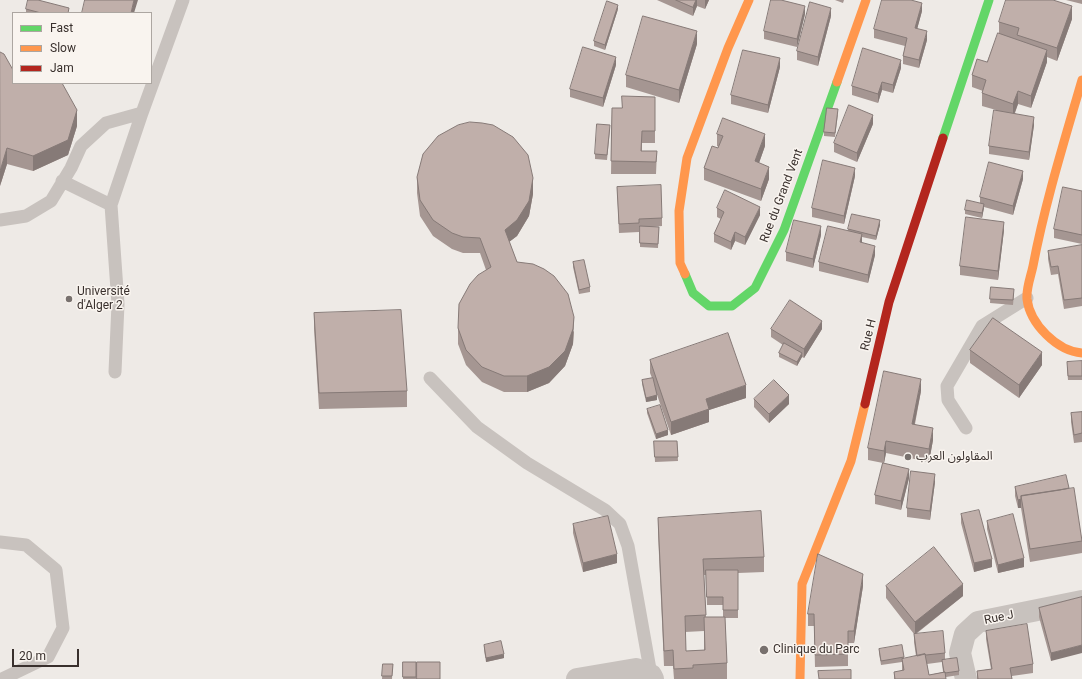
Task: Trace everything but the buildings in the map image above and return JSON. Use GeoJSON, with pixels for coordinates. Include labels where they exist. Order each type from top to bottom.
{"type":"FeatureCollection","features":[{"type":"Feature","properties":{"kind":"street","name":"Rue du Grand Vent"},"geometry":{"type":"LineString","coordinates":[[749,0],[728,48],[687,158],[679,211],[680,263],[693,293],[709,306],[732,306],[755,288],[784,230],[866,0]]}},
{"type":"Feature","properties":{"kind":"street","name":"Rue H"},"geometry":{"type":"LineString","coordinates":[[800,679],[802,584],[851,462],[889,302],[989,0]]}},
{"type":"Feature","properties":{"kind":"street"},"geometry":{"type":"LineString","coordinates":[[1082,80],[1043,218],[1027,298],[1035,320],[1052,340],[1076,353],[1082,353]]}},
{"type":"Feature","properties":{"kind":"street","name":"Rue J"},"geometry":{"type":"LineString","coordinates":[[966,679],[960,653],[965,634],[978,622],[1082,601]]}},
{"type":"Feature","properties":{"kind":"street"},"geometry":{"type":"LineString","coordinates":[[577,679],[636,669],[652,677]]}},
{"type":"Feature","properties":{"kind":"lane"},"geometry":{"type":"LineString","coordinates":[[115,372],[118,304],[111,205],[142,113],[183,0]]}},
{"type":"Feature","properties":{"kind":"lane"},"geometry":{"type":"LineString","coordinates":[[0,220],[26,216],[50,201],[71,168],[81,146],[106,122],[142,113]]}},
{"type":"Feature","properties":{"kind":"lane"},"geometry":{"type":"LineString","coordinates":[[62,181],[111,205]]}},
{"type":"Feature","properties":{"kind":"lane"},"geometry":{"type":"LineString","coordinates":[[966,428],[948,400],[947,386],[982,326],[1027,298]]}},
{"type":"Feature","properties":{"kind":"lane"},"geometry":{"type":"LineString","coordinates":[[430,378],[477,427],[527,463],[605,510],[620,524],[628,546],[652,677]]}},
{"type":"Feature","properties":{"kind":"lane"},"geometry":{"type":"LineString","coordinates":[[0,542],[26,545],[56,570],[63,628],[48,657],[2,679]]}},
{"type":"Feature","properties":{"kind":"traffic: fast"},"geometry":{"type":"LineString","coordinates":[[943,138],[989,0]]}},
{"type":"Feature","properties":{"kind":"traffic: fast"},"geometry":{"type":"LineString","coordinates":[[685,274],[693,293],[709,306],[732,306],[755,288],[784,230],[837,82]]}},
{"type":"Feature","properties":{"kind":"traffic: slow"},"geometry":{"type":"LineString","coordinates":[[685,274],[680,263],[679,211],[687,158],[728,48],[749,0]]}},
{"type":"Feature","properties":{"kind":"traffic: slow"},"geometry":{"type":"LineString","coordinates":[[837,82],[866,0]]}},
{"type":"Feature","properties":{"kind":"traffic: slow"},"geometry":{"type":"LineString","coordinates":[[1082,80],[1043,219],[1027,291],[1027,299],[1033,318],[1046,335],[1063,347],[1082,353]]}},
{"type":"Feature","properties":{"kind":"traffic: slow"},"geometry":{"type":"LineString","coordinates":[[800,679],[802,584],[851,461],[865,404]]}},
{"type":"Feature","properties":{"kind":"traffic: jam"},"geometry":{"type":"LineString","coordinates":[[865,404],[889,302],[943,138]]}},
{"type":"Feature","properties":{"kind":"place","name":"Université d'Alger 2"},"geometry":{"type":"Point","coordinates":[69,299]}},
{"type":"Feature","properties":{"kind":"place","name":"المقاولون العرب"},"geometry":{"type":"Point","coordinates":[908,457]}},
{"type":"Feature","properties":{"kind":"place","name":"Clinique du Parc"},"geometry":{"type":"Point","coordinates":[764,650]}}]}
